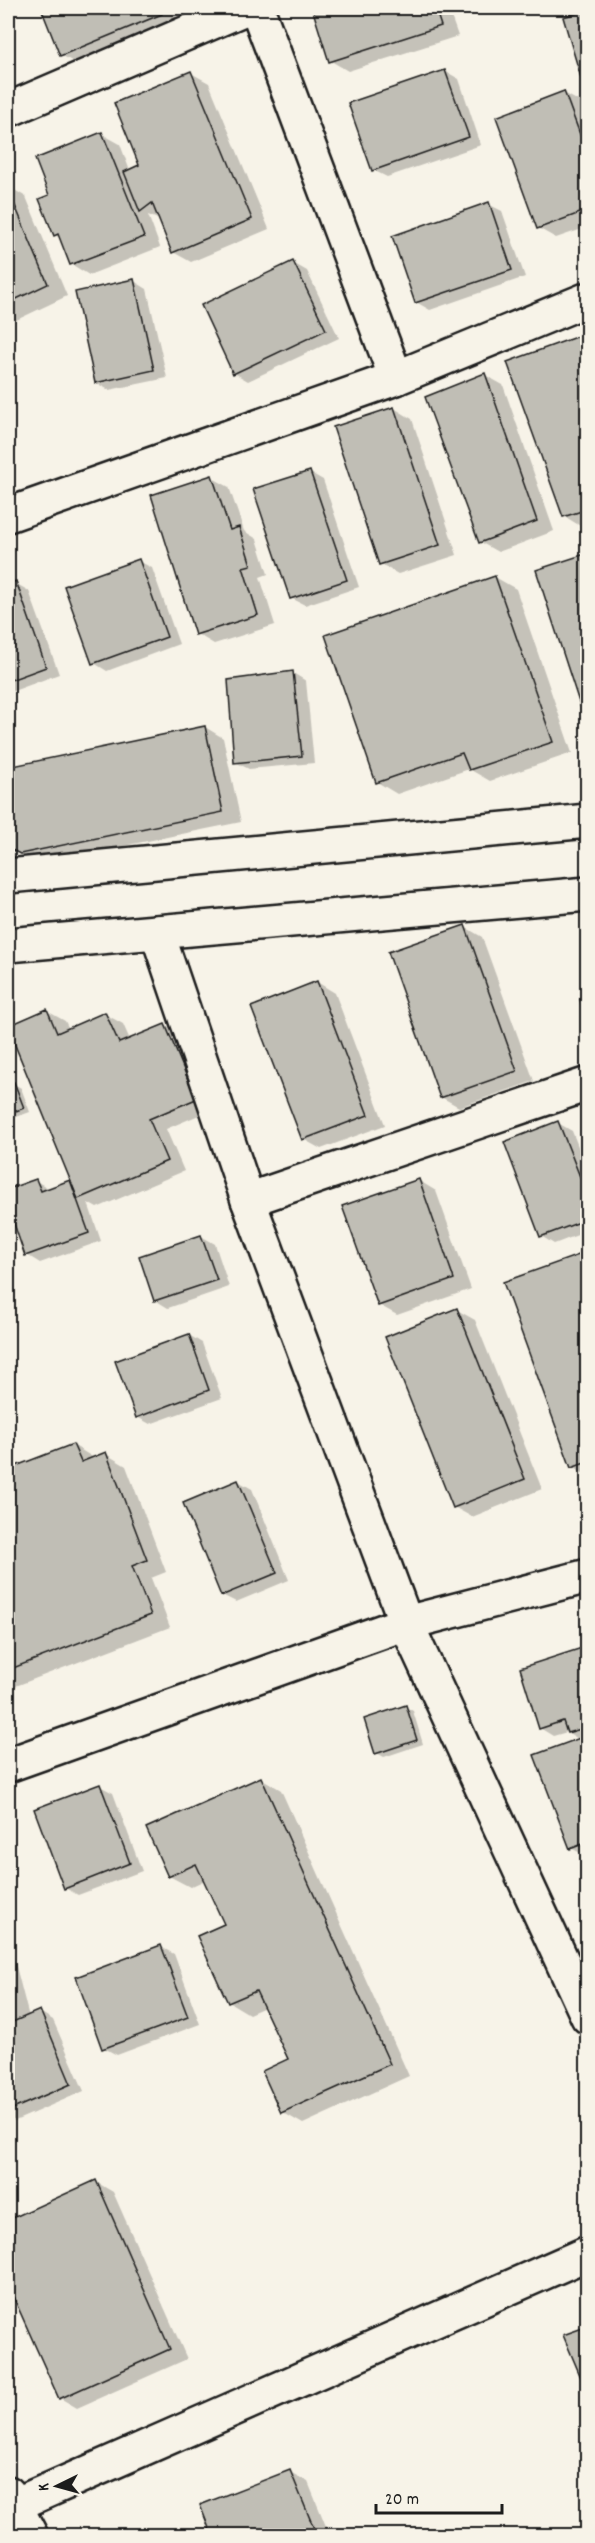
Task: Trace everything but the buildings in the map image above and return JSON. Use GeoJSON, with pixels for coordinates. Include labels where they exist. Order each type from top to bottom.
{"type":"FeatureCollection","features":[{"type":"Feature","properties":{"kind":"street"},"geometry":{"type":"LineString","coordinates":[[8,110],[245,8]]}},
{"type":"Feature","properties":{"kind":"street"},"geometry":{"type":"LineString","coordinates":[[257,8],[396,378]]}},
{"type":"Feature","properties":{"kind":"street"},"geometry":{"type":"LineString","coordinates":[[8,515],[396,378],[588,299]]}},
{"type":"Feature","properties":{"kind":"street"},"geometry":{"type":"LineString","coordinates":[[8,876],[588,821]]}},
{"type":"Feature","properties":{"kind":"street"},"geometry":{"type":"LineString","coordinates":[[8,945],[588,894]]}},
{"type":"Feature","properties":{"kind":"street"},"geometry":{"type":"LineString","coordinates":[[157,932],[248,1200],[406,1623],[588,2017]]}},
{"type":"Feature","properties":{"kind":"street"},"geometry":{"type":"LineString","coordinates":[[248,1200],[588,1084]]}},
{"type":"Feature","properties":{"kind":"street"},"geometry":{"type":"LineString","coordinates":[[8,1765],[406,1623],[588,1576]]}},
{"type":"Feature","properties":{"kind":"street"},"geometry":{"type":"LineString","coordinates":[[31,2535],[10,2502],[588,2253]]}}]}
